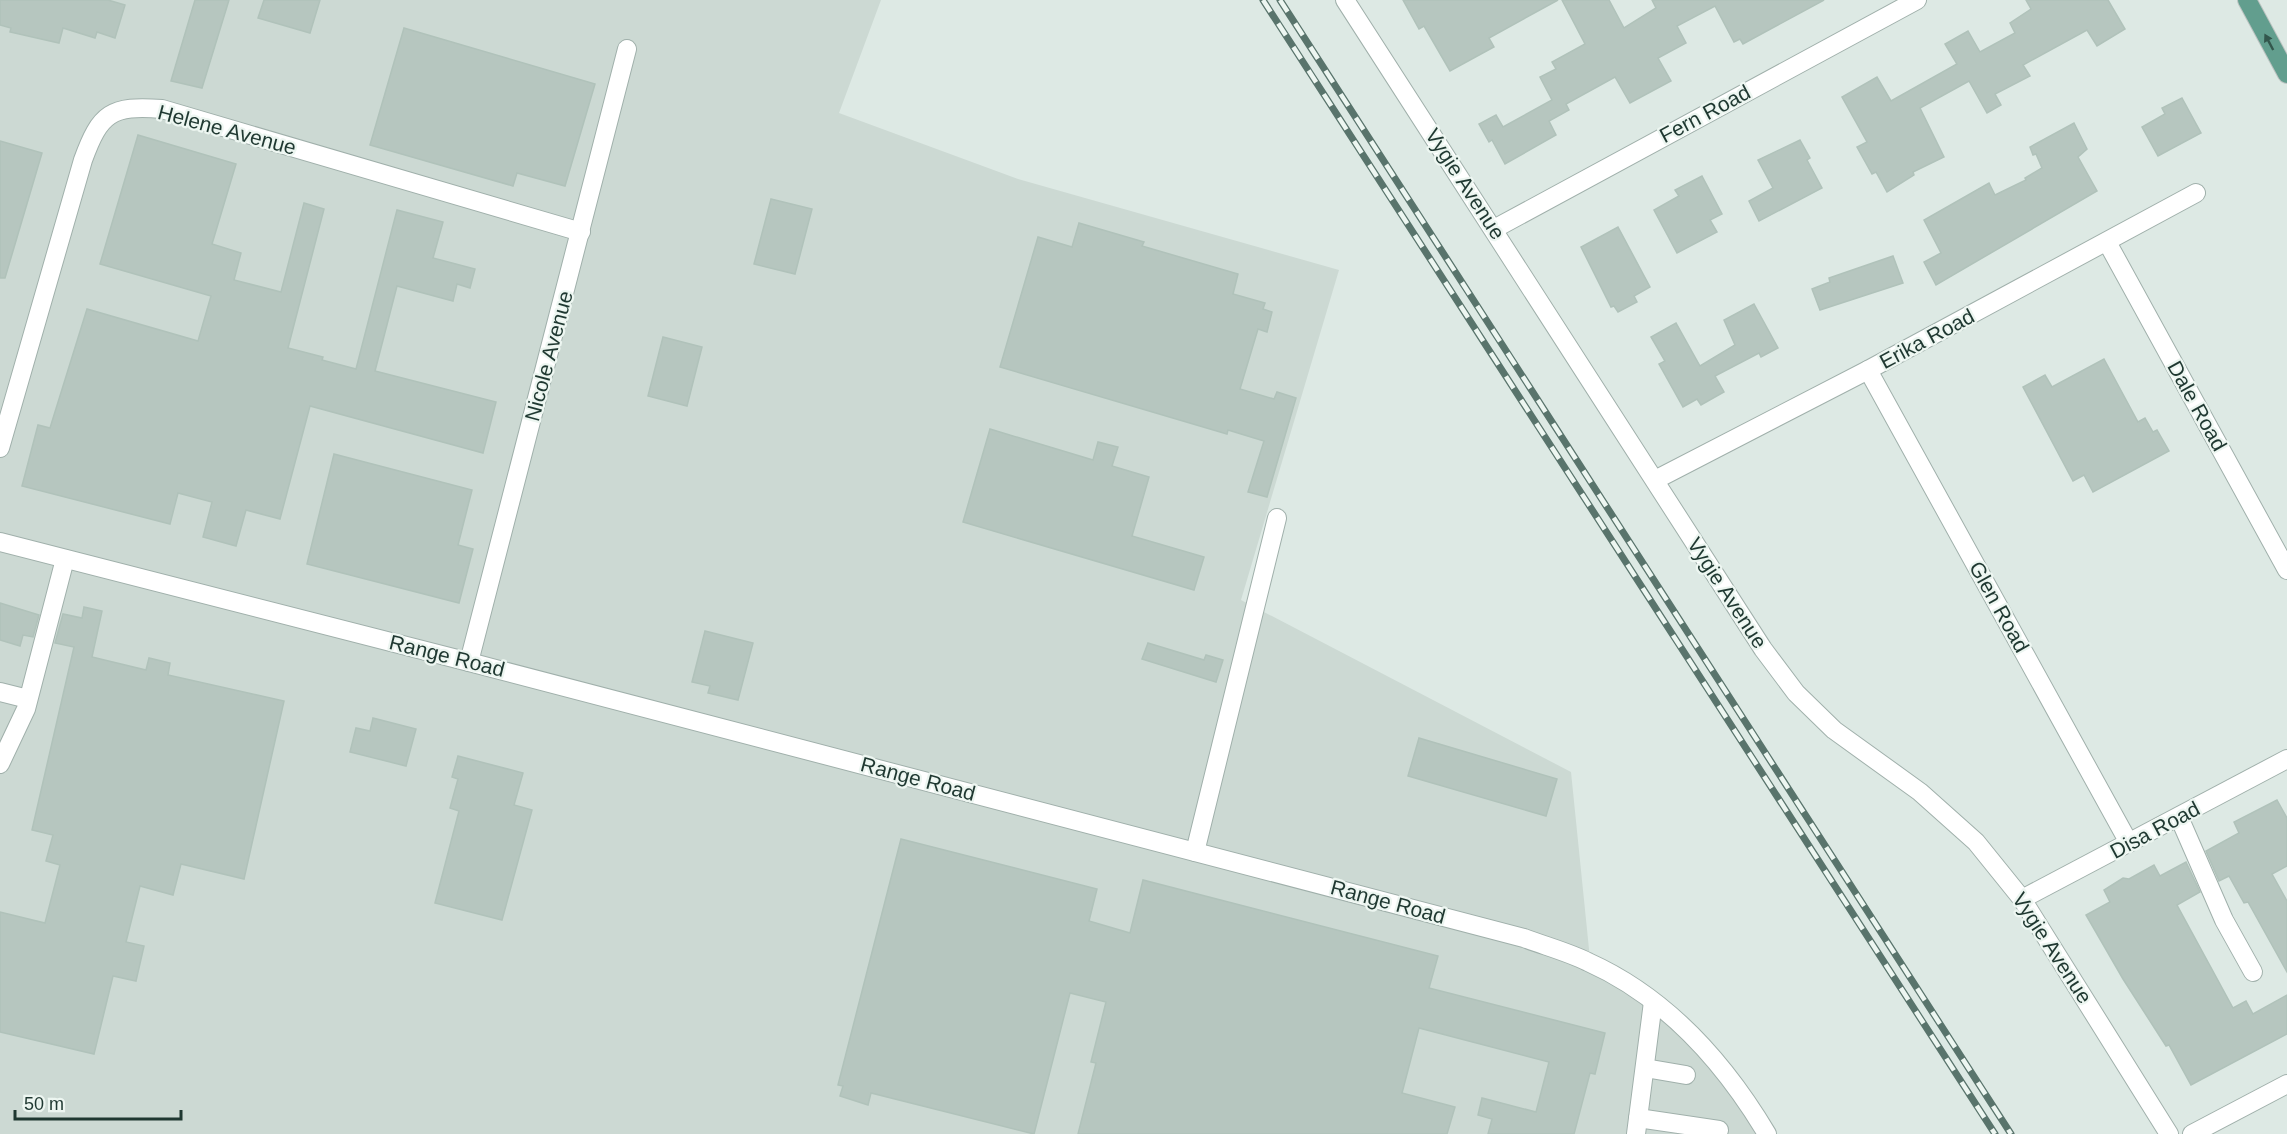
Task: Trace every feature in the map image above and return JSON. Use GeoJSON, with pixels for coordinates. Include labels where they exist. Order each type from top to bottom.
{"type":"FeatureCollection","features":[{"type":"Feature","properties":{"kind":"main road"},"geometry":{"type":"LineString","coordinates":[[2247,0],[2287,74]]}},
{"type":"Feature","properties":{"kind":"street","name":"Vygie Avenue"},"geometry":{"type":"LineString","coordinates":[[1345,0],[1763,649],[1796,693],[1834,730],[1920,792],[1976,842],[2022,899],[2169,1134]]}},
{"type":"Feature","properties":{"kind":"street","name":"Fern Road"},"geometry":{"type":"LineString","coordinates":[[1494,229],[1917,0]]}},
{"type":"Feature","properties":{"kind":"street","name":"Nicole Avenue"},"geometry":{"type":"LineString","coordinates":[[469,662],[627,49]]}},
{"type":"Feature","properties":{"kind":"street","name":"Helene Avenue"},"geometry":{"type":"LineString","coordinates":[[0,448],[82,160],[92,136],[104,118],[117,110],[131,107],[162,109],[581,232]]}},
{"type":"Feature","properties":{"kind":"street","name":"Erika Road"},"geometry":{"type":"LineString","coordinates":[[1655,480],[1868,370],[2196,193]]}},
{"type":"Feature","properties":{"kind":"street","name":"Dale Road"},"geometry":{"type":"LineString","coordinates":[[2107,242],[2287,570]]}},
{"type":"Feature","properties":{"kind":"street","name":"Glen Road"},"geometry":{"type":"LineString","coordinates":[[1868,370],[2129,843]]}},
{"type":"Feature","properties":{"kind":"street"},"geometry":{"type":"LineString","coordinates":[[1195,852],[1277,518]]}},
{"type":"Feature","properties":{"kind":"street","name":"Range Road"},"geometry":{"type":"LineString","coordinates":[[0,542],[469,662],[1524,938],[1589,962],[1653,1002],[1706,1049],[1729,1076],[1767,1134]]}},
{"type":"Feature","properties":{"kind":"street"},"geometry":{"type":"LineString","coordinates":[[0,764],[28,699],[65,559]]}},
{"type":"Feature","properties":{"kind":"street"},"geometry":{"type":"LineString","coordinates":[[0,692],[28,699]]}},
{"type":"Feature","properties":{"kind":"street","name":"Disa Road"},"geometry":{"type":"LineString","coordinates":[[2022,899],[2287,759]]}},
{"type":"Feature","properties":{"kind":"street"},"geometry":{"type":"LineString","coordinates":[[2179,817],[2224,920],[2253,972]]}},
{"type":"Feature","properties":{"kind":"street"},"geometry":{"type":"LineString","coordinates":[[1653,1002],[1637,1126],[1719,1130]]}},
{"type":"Feature","properties":{"kind":"street"},"geometry":{"type":"LineString","coordinates":[[1645,1068],[1686,1075]]}},
{"type":"Feature","properties":{"kind":"street"},"geometry":{"type":"LineString","coordinates":[[2192,1134],[2287,1084]]}},
{"type":"Feature","properties":{"kind":"shaded area"},"geometry":{"type":"Polygon","coordinates":[[[0,0],[881,0],[839,113],[1018,179],[1339,270],[1241,600],[1571,772],[1590,959],[1648,994],[1770,1134],[0,1134],[0,0]]]}},
{"type":"Feature","properties":{"kind":"building"},"geometry":{"type":"Polygon","coordinates":[[[0,0],[108,0],[125,5],[115,38],[97,32],[95,38],[63,28],[59,43],[10,32],[11,28],[0,25],[0,0]]]}},
{"type":"Feature","properties":{"kind":"building"},"geometry":{"type":"Polygon","coordinates":[[[195,0],[229,0],[202,88],[171,81],[195,0]]]}},
{"type":"Feature","properties":{"kind":"building"},"geometry":{"type":"Polygon","coordinates":[[[264,0],[320,0],[310,33],[258,18],[264,0]]]}},
{"type":"Feature","properties":{"kind":"building"},"geometry":{"type":"Polygon","coordinates":[[[1403,0],[1558,0],[1489,38],[1494,47],[1450,71],[1424,26],[1419,29],[1403,0]]]}},
{"type":"Feature","properties":{"kind":"building"},"geometry":{"type":"Polygon","coordinates":[[[1562,0],[1609,0],[1624,28],[1656,8],[1652,0],[1824,0],[1743,44],[1740,39],[1734,42],[1715,6],[1677,26],[1686,43],[1658,58],[1671,81],[1630,103],[1615,77],[1566,104],[1569,110],[1549,121],[1556,135],[1505,164],[1492,140],[1489,142],[1479,124],[1496,115],[1503,127],[1552,100],[1540,77],[1556,69],[1552,62],[1585,44],[1562,0]]]}},
{"type":"Feature","properties":{"kind":"building"},"geometry":{"type":"Polygon","coordinates":[[[2026,0],[2108,0],[2125,29],[2097,46],[2087,30],[2023,65],[2030,76],[1995,94],[2001,105],[1987,113],[1969,81],[1920,108],[1944,157],[1913,172],[1914,175],[1887,192],[1876,172],[1872,174],[1857,147],[1867,142],[1842,97],[1877,77],[1891,101],[1957,64],[1945,44],[1968,31],[1980,52],[2015,33],[2010,23],[2031,9],[2026,0]]]}},
{"type":"Feature","properties":{"kind":"building"},"geometry":{"type":"Polygon","coordinates":[[[404,28],[595,84],[565,186],[517,173],[513,186],[370,145],[404,28]]]}},
{"type":"Feature","properties":{"kind":"building"},"geometry":{"type":"Polygon","coordinates":[[[2182,98],[2201,133],[2158,156],[2142,127],[2165,114],[2162,108],[2182,98]]]}},
{"type":"Feature","properties":{"kind":"building"},"geometry":{"type":"Polygon","coordinates":[[[2074,123],[2087,149],[2078,157],[2097,191],[1936,285],[1924,262],[1941,253],[1924,220],[1989,183],[1995,195],[2026,180],[2025,178],[2042,168],[2030,147],[2074,123]]]}},
{"type":"Feature","properties":{"kind":"building"},"geometry":{"type":"Polygon","coordinates":[[[138,135],[236,164],[212,244],[241,253],[234,280],[281,292],[304,203],[324,209],[288,348],[323,357],[322,360],[356,369],[397,210],[443,222],[433,258],[475,269],[470,288],[457,284],[453,301],[397,286],[375,371],[496,402],[483,453],[310,406],[280,519],[246,510],[236,546],[203,537],[212,502],[178,493],[170,524],[22,486],[38,425],[50,428],[87,309],[198,341],[211,296],[100,264],[138,135]]]}},
{"type":"Feature","properties":{"kind":"building"},"geometry":{"type":"Polygon","coordinates":[[[1800,140],[1810,158],[1807,160],[1822,188],[1759,221],[1749,201],[1773,188],[1758,160],[1800,140]]]}},
{"type":"Feature","properties":{"kind":"building"},"geometry":{"type":"Polygon","coordinates":[[[0,141],[42,153],[5,278],[0,278],[0,141]]]}},
{"type":"Feature","properties":{"kind":"building"},"geometry":{"type":"Polygon","coordinates":[[[1702,176],[1722,214],[1710,220],[1717,232],[1677,253],[1654,210],[1679,196],[1675,190],[1702,176]]]}},
{"type":"Feature","properties":{"kind":"building"},"geometry":{"type":"Polygon","coordinates":[[[771,199],[812,209],[795,274],[754,264],[771,199]]]}},
{"type":"Feature","properties":{"kind":"building"},"geometry":{"type":"Polygon","coordinates":[[[1079,223],[1144,242],[1142,246],[1238,274],[1233,294],[1265,303],[1263,309],[1272,312],[1267,332],[1258,329],[1240,389],[1274,399],[1277,392],[1296,398],[1267,497],[1248,492],[1264,441],[1228,430],[1227,434],[1000,367],[1038,237],[1072,247],[1079,223]]]}},
{"type":"Feature","properties":{"kind":"building"},"geometry":{"type":"Polygon","coordinates":[[[1618,227],[1650,287],[1634,296],[1637,302],[1618,312],[1614,306],[1611,307],[1581,247],[1618,227]]]}},
{"type":"Feature","properties":{"kind":"building"},"geometry":{"type":"Polygon","coordinates":[[[1893,256],[1903,283],[1820,310],[1812,289],[1830,282],[1829,278],[1893,256]]]}},
{"type":"Feature","properties":{"kind":"building"},"geometry":{"type":"Polygon","coordinates":[[[1754,304],[1778,348],[1761,357],[1759,353],[1715,376],[1724,392],[1701,405],[1697,399],[1683,407],[1659,364],[1665,361],[1651,337],[1676,323],[1700,366],[1735,345],[1724,320],[1754,304]]]}},
{"type":"Feature","properties":{"kind":"building"},"geometry":{"type":"Polygon","coordinates":[[[663,337],[702,347],[687,406],[648,396],[663,337]]]}},
{"type":"Feature","properties":{"kind":"building"},"geometry":{"type":"Polygon","coordinates":[[[2104,359],[2138,422],[2145,418],[2153,432],[2157,430],[2169,451],[2093,492],[2084,475],[2073,481],[2023,387],[2045,375],[2052,387],[2104,359]]]}},
{"type":"Feature","properties":{"kind":"building"},"geometry":{"type":"Polygon","coordinates":[[[990,429],[1093,460],[1098,442],[1118,447],[1112,466],[1149,477],[1132,536],[1204,557],[1194,590],[963,522],[990,429]]]}},
{"type":"Feature","properties":{"kind":"building"},"geometry":{"type":"Polygon","coordinates":[[[334,454],[472,490],[458,545],[473,549],[459,603],[307,564],[334,454]]]}},
{"type":"Feature","properties":{"kind":"building"},"geometry":{"type":"Polygon","coordinates":[[[0,603],[39,615],[33,637],[23,635],[20,646],[0,640],[0,603]]]}},
{"type":"Feature","properties":{"kind":"building"},"geometry":{"type":"Polygon","coordinates":[[[84,607],[102,611],[92,657],[146,670],[149,658],[170,663],[168,675],[284,701],[244,879],[181,864],[173,895],[140,886],[126,942],[144,946],[136,981],[113,976],[94,1054],[0,1032],[0,912],[45,923],[60,865],[46,861],[53,835],[32,830],[74,647],[55,643],[63,614],[82,618],[84,607]]]}},
{"type":"Feature","properties":{"kind":"building"},"geometry":{"type":"Polygon","coordinates":[[[705,631],[753,643],[738,700],[708,693],[710,686],[692,682],[705,631]]]}},
{"type":"Feature","properties":{"kind":"building"},"geometry":{"type":"Polygon","coordinates":[[[1148,643],[1204,660],[1206,655],[1223,660],[1216,682],[1142,659],[1148,643]]]}},
{"type":"Feature","properties":{"kind":"building"},"geometry":{"type":"Polygon","coordinates":[[[373,718],[416,729],[406,766],[350,752],[356,728],[370,731],[373,718]]]}},
{"type":"Feature","properties":{"kind":"building"},"geometry":{"type":"Polygon","coordinates":[[[1419,738],[1557,779],[1546,816],[1408,776],[1419,738]]]}},
{"type":"Feature","properties":{"kind":"building"},"geometry":{"type":"Polygon","coordinates":[[[458,756],[523,773],[514,805],[532,810],[502,920],[435,903],[459,811],[450,808],[458,779],[452,777],[458,756]]]}},
{"type":"Feature","properties":{"kind":"building"},"geometry":{"type":"Polygon","coordinates":[[[2277,800],[2287,818],[2287,866],[2272,874],[2287,901],[2287,972],[2248,902],[2244,903],[2229,876],[2219,881],[2206,851],[2239,833],[2234,822],[2277,800]]]}},
{"type":"Feature","properties":{"kind":"building"},"geometry":{"type":"Polygon","coordinates":[[[901,839],[1097,889],[1089,921],[1130,933],[1143,880],[1438,956],[1429,988],[1605,1033],[1595,1074],[1590,1073],[1574,1134],[1488,1134],[1492,1119],[1478,1115],[1482,1098],[1536,1112],[1549,1062],[1419,1028],[1402,1093],[1455,1107],[1447,1134],[1078,1134],[1096,1063],[1091,1062],[1106,1002],[1070,993],[1034,1134],[871,1093],[868,1105],[840,1096],[843,1086],[838,1085],[901,839]]]}},
{"type":"Feature","properties":{"kind":"building"},"geometry":{"type":"Polygon","coordinates":[[[2186,862],[2200,892],[2177,905],[2233,1008],[2246,1001],[2253,1014],[2287,995],[2287,1034],[2191,1085],[2169,1045],[2166,1046],[2123,979],[2086,915],[2110,902],[2104,890],[2123,878],[2129,879],[2154,865],[2160,876],[2186,862]]]}},
{"type":"Feature","properties":{"kind":"railway"},"geometry":{"type":"LineString","coordinates":[[1263,0],[1995,1134]]}},
{"type":"Feature","properties":{"kind":"railway"},"geometry":{"type":"LineString","coordinates":[[1280,0],[2011,1134]]}}]}
